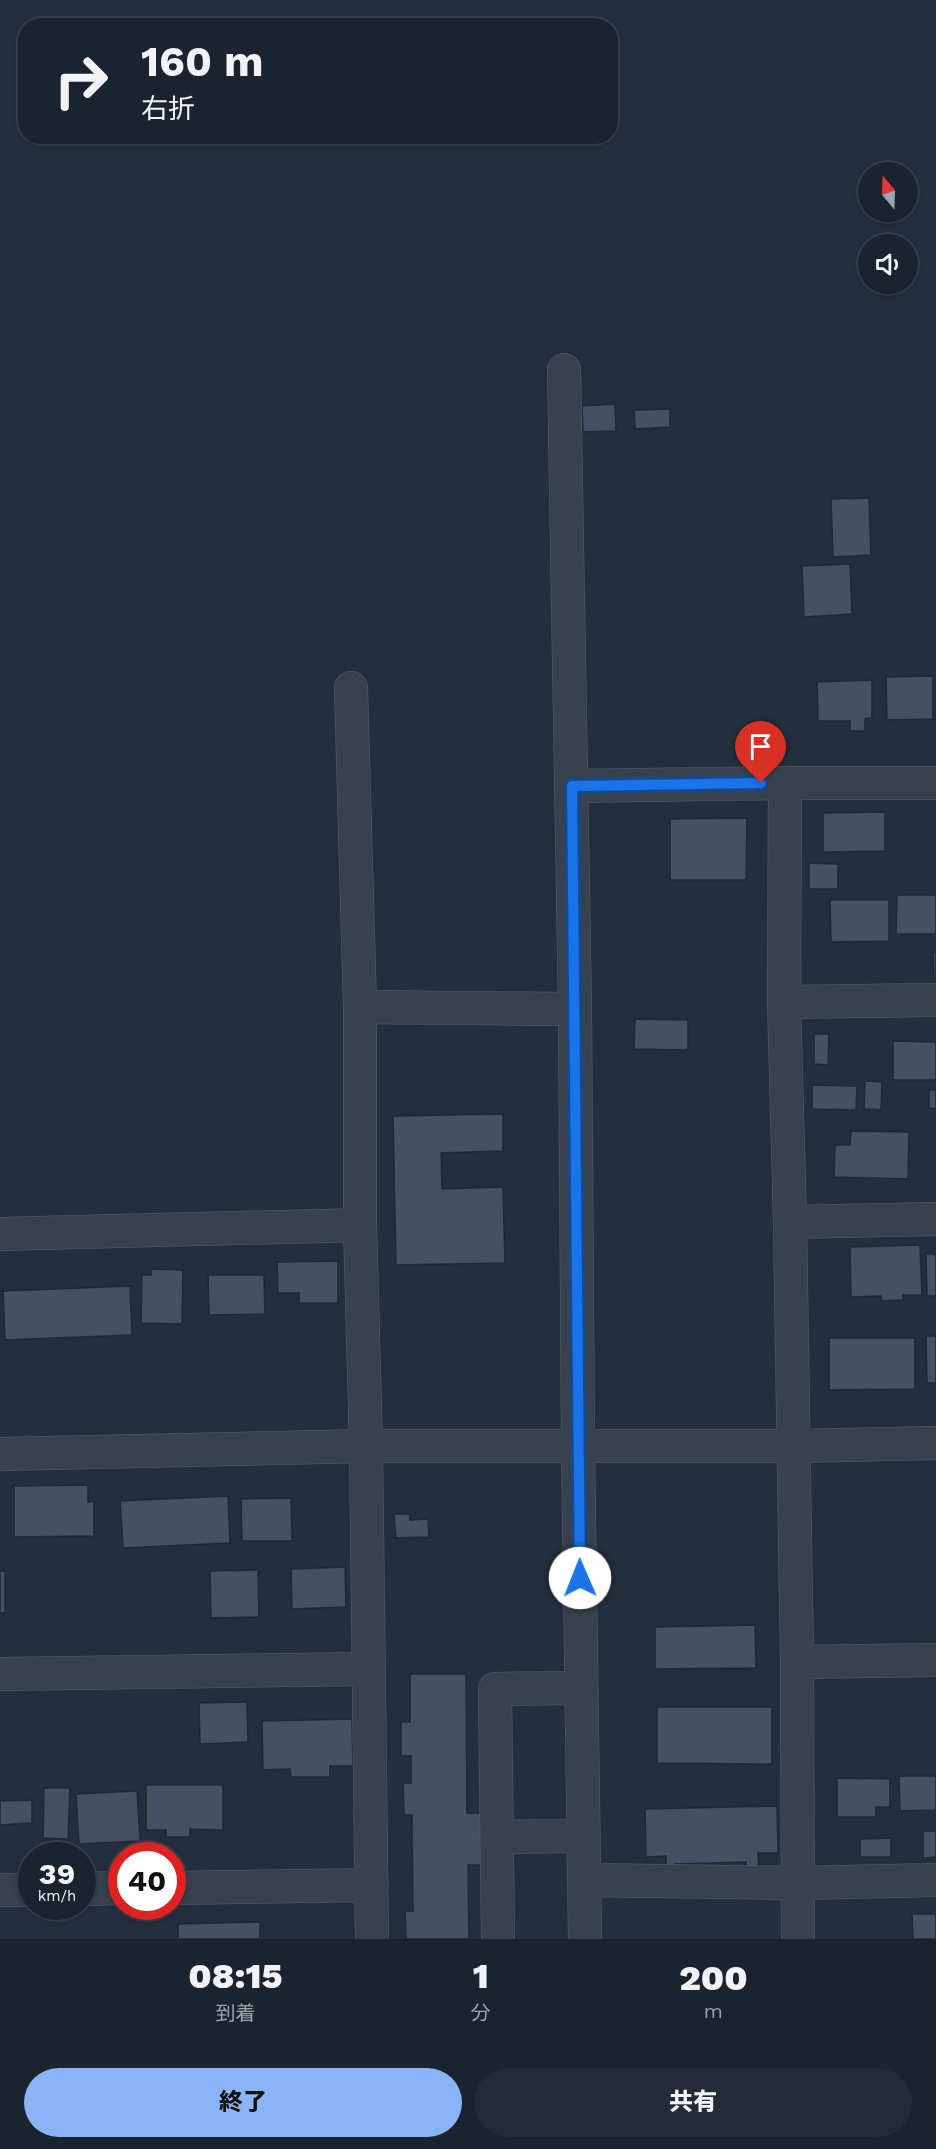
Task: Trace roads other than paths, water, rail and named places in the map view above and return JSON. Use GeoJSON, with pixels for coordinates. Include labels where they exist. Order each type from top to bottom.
{"type":"FeatureCollection","features":[{"type":"Feature","properties":{"kind":"street"},"geometry":{"type":"LineString","coordinates":[[564,370],[575,1009],[585,1939]]}},
{"type":"Feature","properties":{"kind":"street"},"geometry":{"type":"LineString","coordinates":[[351,688],[360,1007],[360,1225],[366,1446],[372,1939]]}},
{"type":"Feature","properties":{"kind":"street"},"geometry":{"type":"LineString","coordinates":[[784,783],[784,1002],[794,1446],[798,1939]]}},
{"type":"Feature","properties":{"kind":"street"},"geometry":{"type":"LineString","coordinates":[[572,786],[936,783]]}},
{"type":"Feature","properties":{"kind":"street"},"geometry":{"type":"LineString","coordinates":[[784,1002],[936,1000]]}},
{"type":"Feature","properties":{"kind":"street"},"geometry":{"type":"LineString","coordinates":[[360,1007],[575,1009]]}},
{"type":"Feature","properties":{"kind":"street"},"geometry":{"type":"LineString","coordinates":[[790,1222],[936,1220]]}},
{"type":"Feature","properties":{"kind":"street"},"geometry":{"type":"LineString","coordinates":[[0,1233],[360,1225]]}},
{"type":"Feature","properties":{"kind":"street"},"geometry":{"type":"LineString","coordinates":[[0,1454],[366,1446],[794,1446],[936,1443]]}},
{"type":"Feature","properties":{"kind":"street"},"geometry":{"type":"LineString","coordinates":[[797,1662],[936,1660]]}},
{"type":"Feature","properties":{"kind":"street"},"geometry":{"type":"LineString","coordinates":[[0,1674],[367,1669]]}},
{"type":"Feature","properties":{"kind":"street"},"geometry":{"type":"LineString","coordinates":[[498,1939],[495,1689],[581,1688]]}},
{"type":"Feature","properties":{"kind":"street"},"geometry":{"type":"LineString","coordinates":[[497,1837],[584,1836]]}},
{"type":"Feature","properties":{"kind":"street"},"geometry":{"type":"LineString","coordinates":[[584,1880],[798,1883],[936,1880]]}},
{"type":"Feature","properties":{"kind":"street"},"geometry":{"type":"LineString","coordinates":[[186,1888],[372,1885]]}},
{"type":"Feature","properties":{"kind":"street"},"geometry":{"type":"LineString","coordinates":[[0,1890],[18,1890]]}}]}
